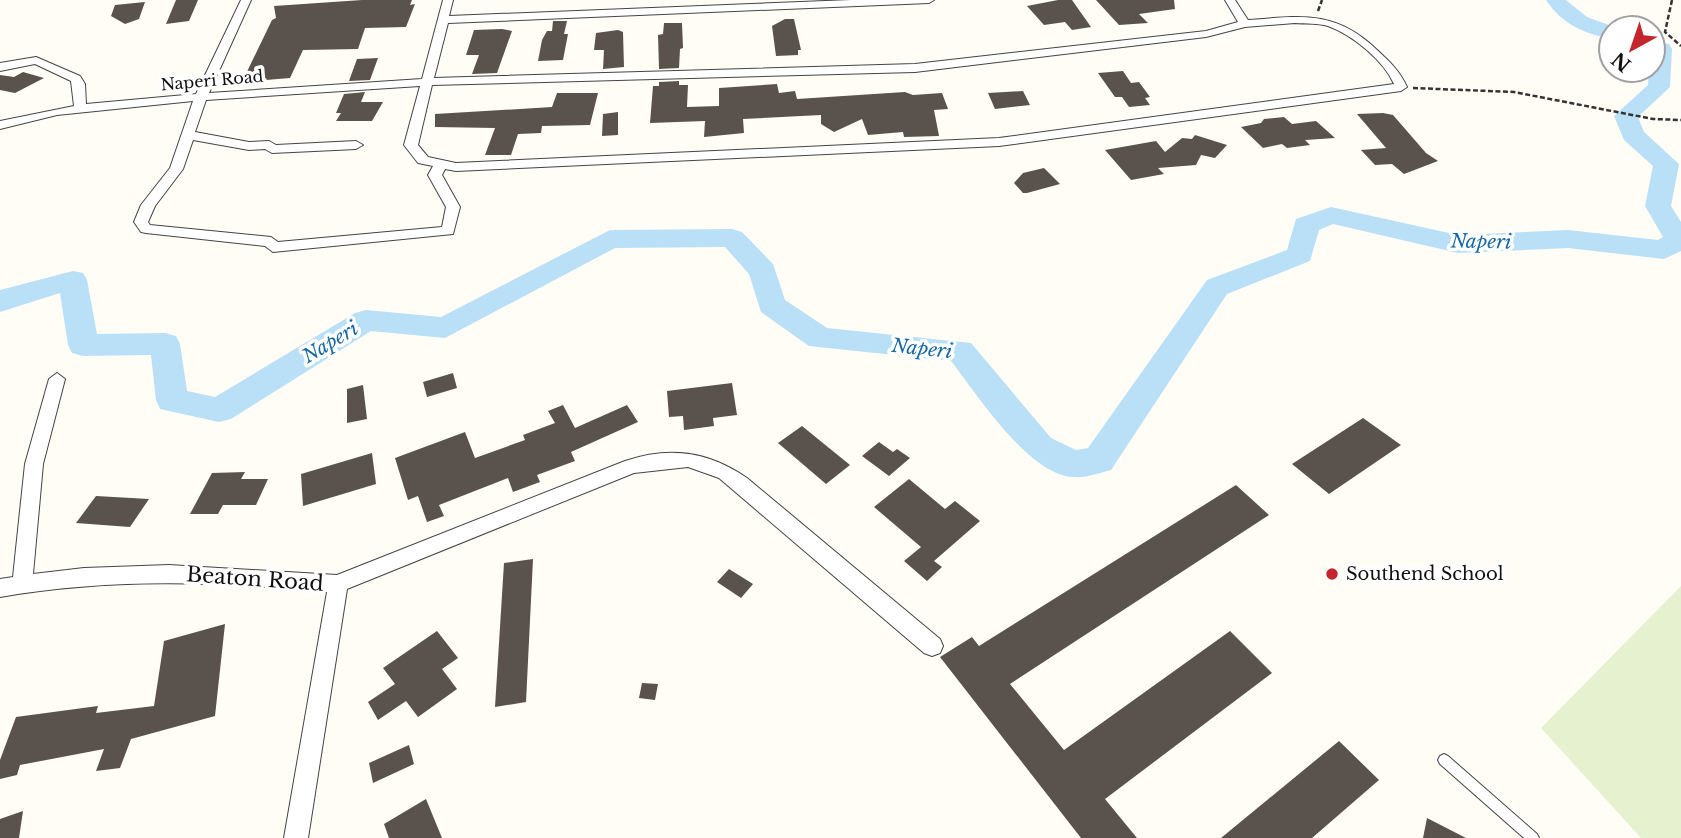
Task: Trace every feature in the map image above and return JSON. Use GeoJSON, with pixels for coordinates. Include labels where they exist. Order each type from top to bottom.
{"type":"FeatureCollection","features":[{"type":"Feature","properties":{"kind":"street"},"geometry":{"type":"LineString","coordinates":[[246,0],[201,97],[176,169],[148,205],[141,222],[146,229],[271,242],[273,247],[448,231],[453,207],[435,175],[440,166]]}},
{"type":"Feature","properties":{"kind":"street"},"geometry":{"type":"LineString","coordinates":[[448,0],[411,145],[423,160],[440,166],[986,144],[1401,88]]}},
{"type":"Feature","properties":{"kind":"street"},"geometry":{"type":"LineString","coordinates":[[444,20],[929,0]]}},
{"type":"Feature","properties":{"kind":"street"},"geometry":{"type":"LineString","coordinates":[[1230,0],[1245,24]]}},
{"type":"Feature","properties":{"kind":"street","name":"Naperi Road"},"geometry":{"type":"LineString","coordinates":[[0,125],[80,108],[429,82],[947,66],[1206,34],[1245,24],[1314,20],[1342,27],[1395,73],[1401,88]]}},
{"type":"Feature","properties":{"kind":"street"},"geometry":{"type":"LineString","coordinates":[[0,67],[36,60],[68,75],[79,84],[80,108]]}},
{"type":"Feature","properties":{"kind":"street"},"geometry":{"type":"LineString","coordinates":[[188,135],[249,146],[269,145],[272,149],[356,145]]}},
{"type":"Feature","properties":{"kind":"street"},"geometry":{"type":"LineString","coordinates":[[22,583],[34,464],[57,379]]}},
{"type":"Feature","properties":{"kind":"street"},"geometry":{"type":"LineString","coordinates":[[338,584],[631,466],[669,458],[697,459],[724,471],[740,483],[932,646]]}},
{"type":"Feature","properties":{"kind":"street","name":"Beaton Road"},"geometry":{"type":"LineString","coordinates":[[0,588],[22,583],[141,574],[242,574],[338,584],[296,838]]}},
{"type":"Feature","properties":{"kind":"lane"},"geometry":{"type":"LineString","coordinates":[[1444,760],[1533,838]]}},
{"type":"Feature","properties":{"kind":"path"},"geometry":{"type":"LineString","coordinates":[[1672,0],[1665,32],[1681,47]]}},
{"type":"Feature","properties":{"kind":"path"},"geometry":{"type":"LineString","coordinates":[[1401,88],[1514,92],[1653,119],[1681,120]]}},
{"type":"Feature","properties":{"kind":"green space"},"geometry":{"type":"Polygon","coordinates":[[[1681,586],[1681,838],[1641,838],[1541,728],[1681,586]]]}},
{"type":"Feature","properties":{"kind":"building"},"geometry":{"type":"Polygon","coordinates":[[[176,0],[198,0],[189,21],[166,24],[176,0]]]}},
{"type":"Feature","properties":{"kind":"building"},"geometry":{"type":"Polygon","coordinates":[[[362,0],[412,0],[410,5],[415,4],[406,27],[365,28],[358,49],[303,50],[290,78],[242,82],[272,20],[276,18],[274,6],[362,0]]]}},
{"type":"Feature","properties":{"kind":"building"},"geometry":{"type":"Polygon","coordinates":[[[1072,0],[1091,27],[1072,30],[1065,22],[1044,25],[1027,6],[1072,0]]]}},
{"type":"Feature","properties":{"kind":"building"},"geometry":{"type":"Polygon","coordinates":[[[1096,0],[1174,0],[1175,9],[1139,14],[1148,23],[1119,25],[1096,0]]]}},
{"type":"Feature","properties":{"kind":"building"},"geometry":{"type":"Polygon","coordinates":[[[145,2],[139,19],[125,24],[111,16],[115,5],[145,2]]]}},
{"type":"Feature","properties":{"kind":"building"},"geometry":{"type":"Polygon","coordinates":[[[785,19],[794,19],[801,50],[798,50],[798,55],[776,56],[772,26],[785,19]]]}},
{"type":"Feature","properties":{"kind":"building"},"geometry":{"type":"Polygon","coordinates":[[[553,21],[567,21],[564,34],[568,34],[563,60],[538,61],[542,40],[547,31],[552,31],[553,21]]]}},
{"type":"Feature","properties":{"kind":"building"},"geometry":{"type":"Polygon","coordinates":[[[664,23],[682,23],[683,48],[680,49],[679,68],[659,69],[658,35],[663,34],[664,23]]]}},
{"type":"Feature","properties":{"kind":"building"},"geometry":{"type":"Polygon","coordinates":[[[474,30],[512,31],[497,73],[472,74],[479,55],[466,55],[474,30]]]}},
{"type":"Feature","properties":{"kind":"building"},"geometry":{"type":"Polygon","coordinates":[[[618,30],[623,32],[624,67],[603,69],[604,50],[594,50],[596,33],[618,30]]]}},
{"type":"Feature","properties":{"kind":"building"},"geometry":{"type":"Polygon","coordinates":[[[378,58],[370,80],[349,81],[357,59],[378,58]]]}},
{"type":"Feature","properties":{"kind":"building"},"geometry":{"type":"Polygon","coordinates":[[[1123,71],[1131,83],[1139,82],[1150,97],[1145,98],[1150,105],[1129,107],[1122,97],[1115,97],[1098,73],[1123,71]]]}},
{"type":"Feature","properties":{"kind":"building"},"geometry":{"type":"Polygon","coordinates":[[[23,72],[44,78],[15,93],[0,90],[0,75],[14,77],[23,72]]]}},
{"type":"Feature","properties":{"kind":"building"},"geometry":{"type":"Polygon","coordinates":[[[679,81],[679,85],[688,85],[687,107],[719,106],[719,88],[777,84],[779,93],[795,91],[797,99],[905,92],[913,95],[942,93],[948,109],[934,110],[939,136],[904,137],[903,132],[868,135],[862,119],[834,132],[821,124],[821,115],[743,119],[744,133],[704,137],[705,121],[650,123],[653,86],[659,86],[659,82],[679,81]]]}},
{"type":"Feature","properties":{"kind":"building"},"geometry":{"type":"Polygon","coordinates":[[[1023,91],[1030,105],[995,109],[988,93],[1023,91]]]}},
{"type":"Feature","properties":{"kind":"building"},"geometry":{"type":"Polygon","coordinates":[[[365,92],[361,102],[383,102],[372,121],[336,121],[341,113],[336,113],[344,94],[365,92]]]}},
{"type":"Feature","properties":{"kind":"building"},"geometry":{"type":"Polygon","coordinates":[[[557,93],[598,93],[590,125],[542,126],[541,133],[518,134],[511,155],[485,155],[495,128],[435,127],[435,114],[552,107],[557,93]]]}},
{"type":"Feature","properties":{"kind":"building"},"geometry":{"type":"Polygon","coordinates":[[[618,112],[618,135],[602,136],[603,114],[618,112]]]}},
{"type":"Feature","properties":{"kind":"building"},"geometry":{"type":"Polygon","coordinates":[[[1357,114],[1393,115],[1426,153],[1438,161],[1404,174],[1392,164],[1375,165],[1361,150],[1386,148],[1357,114]]]}},
{"type":"Feature","properties":{"kind":"building"},"geometry":{"type":"Polygon","coordinates":[[[1284,117],[1292,124],[1316,121],[1335,138],[1305,140],[1310,145],[1287,148],[1282,144],[1263,148],[1241,127],[1261,123],[1264,119],[1284,117]]]}},
{"type":"Feature","properties":{"kind":"building"},"geometry":{"type":"Polygon","coordinates":[[[1195,135],[1227,145],[1215,158],[1201,155],[1196,165],[1158,168],[1164,174],[1131,180],[1105,150],[1156,141],[1165,152],[1182,138],[1192,139],[1195,135]]]}},
{"type":"Feature","properties":{"kind":"building"},"geometry":{"type":"Polygon","coordinates":[[[1044,168],[1060,184],[1023,193],[1014,183],[1023,173],[1044,168]]]}},
{"type":"Feature","properties":{"kind":"building"},"geometry":{"type":"Polygon","coordinates":[[[453,373],[457,388],[427,397],[423,382],[453,373]]]}},
{"type":"Feature","properties":{"kind":"building"},"geometry":{"type":"Polygon","coordinates":[[[732,383],[737,415],[713,418],[714,426],[684,430],[683,416],[669,417],[667,391],[732,383]]]}},
{"type":"Feature","properties":{"kind":"building"},"geometry":{"type":"Polygon","coordinates":[[[363,385],[367,419],[347,423],[347,389],[363,385]]]}},
{"type":"Feature","properties":{"kind":"building"},"geometry":{"type":"Polygon","coordinates":[[[563,405],[575,428],[627,405],[638,422],[571,452],[575,461],[537,475],[540,482],[513,492],[508,478],[439,505],[444,516],[427,522],[418,496],[408,500],[395,458],[465,432],[475,458],[525,440],[523,435],[555,423],[548,411],[563,405]]]}},
{"type":"Feature","properties":{"kind":"building"},"geometry":{"type":"Polygon","coordinates":[[[1363,418],[1401,445],[1329,494],[1292,464],[1363,418]]]}},
{"type":"Feature","properties":{"kind":"building"},"geometry":{"type":"Polygon","coordinates":[[[802,426],[850,465],[826,484],[778,443],[802,426]]]}},
{"type":"Feature","properties":{"kind":"building"},"geometry":{"type":"Polygon","coordinates":[[[879,442],[893,452],[897,449],[910,458],[889,476],[862,456],[879,442]]]}},
{"type":"Feature","properties":{"kind":"building"},"geometry":{"type":"Polygon","coordinates":[[[372,453],[376,484],[303,506],[301,474],[372,453]]]}},
{"type":"Feature","properties":{"kind":"building"},"geometry":{"type":"Polygon","coordinates":[[[245,472],[241,479],[268,479],[256,505],[223,505],[218,514],[190,514],[212,473],[245,472]]]}},
{"type":"Feature","properties":{"kind":"building"},"geometry":{"type":"Polygon","coordinates":[[[909,479],[945,509],[955,501],[980,521],[934,561],[942,567],[927,581],[904,561],[921,547],[874,507],[909,479]]]}},
{"type":"Feature","properties":{"kind":"building"},"geometry":{"type":"Polygon","coordinates":[[[1236,485],[1269,515],[1010,684],[1064,750],[1230,631],[1272,673],[1105,799],[1137,838],[1081,838],[940,657],[972,637],[979,646],[1236,485]]]}},
{"type":"Feature","properties":{"kind":"building"},"geometry":{"type":"Polygon","coordinates":[[[96,496],[149,499],[130,527],[76,523],[96,496]]]}},
{"type":"Feature","properties":{"kind":"building"},"geometry":{"type":"Polygon","coordinates":[[[533,559],[526,702],[495,707],[504,563],[533,559]]]}},
{"type":"Feature","properties":{"kind":"building"},"geometry":{"type":"Polygon","coordinates":[[[729,569],[753,584],[741,598],[717,582],[729,569]]]}},
{"type":"Feature","properties":{"kind":"building"},"geometry":{"type":"Polygon","coordinates":[[[225,624],[215,716],[131,739],[120,768],[96,771],[104,749],[20,765],[17,775],[0,779],[0,760],[16,717],[98,706],[96,713],[154,706],[164,641],[225,624]]]}},
{"type":"Feature","properties":{"kind":"building"},"geometry":{"type":"Polygon","coordinates":[[[437,631],[458,658],[442,669],[457,689],[418,717],[406,701],[378,720],[368,702],[395,684],[383,668],[437,631]]]}},
{"type":"Feature","properties":{"kind":"building"},"geometry":{"type":"Polygon","coordinates":[[[642,683],[658,684],[655,700],[639,698],[642,683]]]}},
{"type":"Feature","properties":{"kind":"building"},"geometry":{"type":"Polygon","coordinates":[[[1339,741],[1379,780],[1312,838],[1221,838],[1339,741]]]}},
{"type":"Feature","properties":{"kind":"building"},"geometry":{"type":"Polygon","coordinates":[[[409,745],[414,764],[373,783],[369,763],[409,745]]]}},
{"type":"Feature","properties":{"kind":"building"},"geometry":{"type":"Polygon","coordinates":[[[426,799],[442,838],[389,838],[384,824],[426,799]]]}},
{"type":"Feature","properties":{"kind":"building"},"geometry":{"type":"Polygon","coordinates":[[[23,811],[19,838],[0,838],[0,819],[23,811]]]}},
{"type":"Feature","properties":{"kind":"building"},"geometry":{"type":"Polygon","coordinates":[[[1427,818],[1466,838],[1423,838],[1427,818]]]}},
{"type":"Feature","properties":{"kind":"waterway","name":"Naperi"},"geometry":{"type":"LineString","coordinates":[[1556,0],[1567,13],[1597,29]]}},
{"type":"Feature","properties":{"kind":"waterway","name":"Naperi"},"geometry":{"type":"LineString","coordinates":[[0,302],[15,295],[73,280],[83,345],[165,344],[172,400],[219,410],[366,320],[445,328],[610,239],[732,238],[763,271],[771,305],[820,338],[960,351],[1039,447],[1073,464],[1099,460],[1217,287],[1300,255],[1306,225],[1331,215],[1458,244],[1568,239],[1664,250],[1678,239],[1658,206],[1666,164],[1633,135],[1626,116],[1659,84]]}},
{"type":"Feature","properties":{"kind":"place","name":"Southend School"},"geometry":{"type":"Point","coordinates":[1332,574]}}]}
